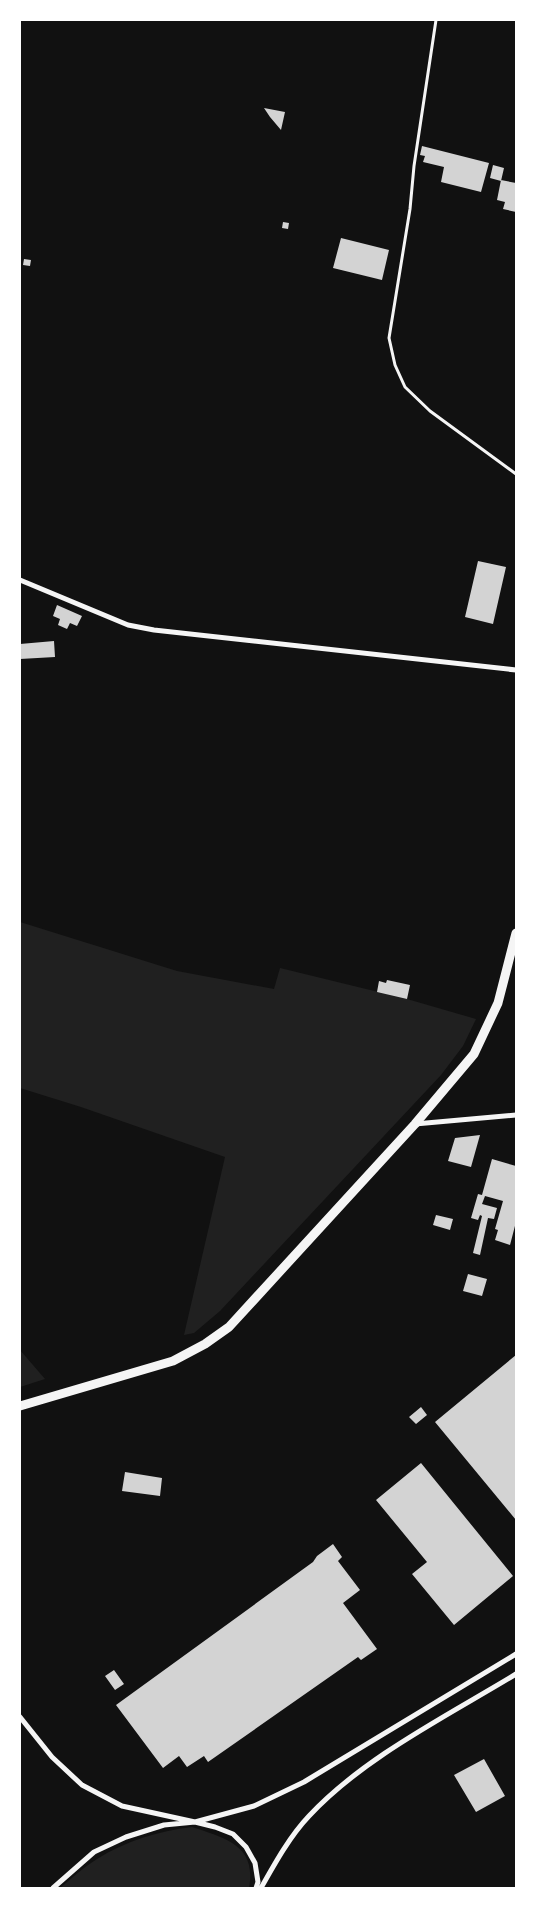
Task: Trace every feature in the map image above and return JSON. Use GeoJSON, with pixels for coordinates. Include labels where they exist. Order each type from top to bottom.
{"type":"FeatureCollection","features":[{"type":"Feature","properties":{"kind":"main road"},"geometry":{"type":"LineString","coordinates":[[20,1406],[172,1360],[205,1344],[229,1327],[415,1124],[474,1054],[498,1003],[516,933]]}},
{"type":"Feature","properties":{"kind":"street"},"geometry":{"type":"LineString","coordinates":[[20,580],[128,625],[154,630],[516,670]]}},
{"type":"Feature","properties":{"kind":"street"},"geometry":{"type":"LineString","coordinates":[[415,1124],[516,1115]]}},
{"type":"Feature","properties":{"kind":"street"},"geometry":{"type":"LineString","coordinates":[[53,1888],[94,1852],[126,1837],[164,1825],[195,1822],[254,1806],[304,1782],[516,1654]]}},
{"type":"Feature","properties":{"kind":"street"},"geometry":{"type":"LineString","coordinates":[[261,1888],[278,1858],[309,1816],[355,1774],[516,1674]]}},
{"type":"Feature","properties":{"kind":"street"},"geometry":{"type":"LineString","coordinates":[[20,1717],[52,1757],[82,1785],[122,1806],[195,1822],[232,1834],[246,1847],[255,1863],[258,1882],[256,1888]]}},
{"type":"Feature","properties":{"kind":"lane"},"geometry":{"type":"LineString","coordinates":[[436,20],[414,166],[410,209],[389,338],[395,365],[405,387],[430,411],[516,474]]}},
{"type":"Feature","properties":{"kind":"shaded area"},"geometry":{"type":"Polygon","coordinates":[[[20,922],[177,971],[274,989],[280,968],[407,999],[476,1019],[463,1046],[441,1075],[220,1311],[194,1333],[184,1335],[225,1157],[20,1088],[20,922]]]}},
{"type":"Feature","properties":{"kind":"shaded area"},"geometry":{"type":"Polygon","coordinates":[[[20,1350],[45,1379],[20,1387],[20,1350]]]}},
{"type":"Feature","properties":{"kind":"shaded area"},"geometry":{"type":"Polygon","coordinates":[[[192,1827],[227,1840],[243,1853],[248,1862],[250,1873],[249,1888],[60,1888],[92,1862],[119,1847],[155,1834],[192,1827]]]}},
{"type":"Feature","properties":{"kind":"building"},"geometry":{"type":"Polygon","coordinates":[[[264,108],[285,112],[281,130],[270,117],[264,108]]]}},
{"type":"Feature","properties":{"kind":"building"},"geometry":{"type":"Polygon","coordinates":[[[422,146],[489,163],[481,192],[441,182],[444,167],[423,162],[425,156],[420,155],[422,146]]]}},
{"type":"Feature","properties":{"kind":"building"},"geometry":{"type":"Polygon","coordinates":[[[493,165],[504,168],[501,181],[490,178],[493,165]]]}},
{"type":"Feature","properties":{"kind":"building"},"geometry":{"type":"Polygon","coordinates":[[[501,180],[516,183],[516,212],[503,209],[505,202],[497,200],[501,180]]]}},
{"type":"Feature","properties":{"kind":"building"},"geometry":{"type":"Polygon","coordinates":[[[283,222],[289,223],[288,229],[282,228],[283,222]]]}},
{"type":"Feature","properties":{"kind":"building"},"geometry":{"type":"Polygon","coordinates":[[[341,238],[389,250],[382,280],[333,268],[341,238]]]}},
{"type":"Feature","properties":{"kind":"building"},"geometry":{"type":"Polygon","coordinates":[[[24,259],[31,260],[30,266],[23,265],[24,259]]]}},
{"type":"Feature","properties":{"kind":"building"},"geometry":{"type":"Polygon","coordinates":[[[478,561],[506,567],[493,624],[465,617],[478,561]]]}},
{"type":"Feature","properties":{"kind":"building"},"geometry":{"type":"Polygon","coordinates":[[[57,605],[82,616],[77,626],[70,623],[67,629],[58,625],[60,619],[53,616],[57,605]]]}},
{"type":"Feature","properties":{"kind":"building"},"geometry":{"type":"Polygon","coordinates":[[[54,641],[55,657],[20,659],[20,644],[54,641]]]}},
{"type":"Feature","properties":{"kind":"building"},"geometry":{"type":"Polygon","coordinates":[[[387,980],[410,985],[407,999],[377,992],[379,981],[386,983],[387,980]]]}},
{"type":"Feature","properties":{"kind":"building"},"geometry":{"type":"Polygon","coordinates":[[[480,1135],[471,1167],[448,1161],[455,1138],[480,1135]]]}},
{"type":"Feature","properties":{"kind":"building"},"geometry":{"type":"Polygon","coordinates":[[[492,1159],[516,1166],[516,1222],[510,1245],[495,1240],[498,1230],[495,1229],[503,1201],[485,1196],[482,1204],[497,1208],[494,1219],[488,1218],[480,1255],[473,1253],[482,1216],[480,1215],[478,1220],[471,1218],[478,1194],[482,1195],[492,1159]]]}},
{"type":"Feature","properties":{"kind":"building"},"geometry":{"type":"Polygon","coordinates":[[[436,1215],[453,1219],[450,1230],[433,1225],[436,1215]]]}},
{"type":"Feature","properties":{"kind":"building"},"geometry":{"type":"Polygon","coordinates":[[[468,1274],[487,1279],[482,1296],[463,1291],[468,1274]]]}},
{"type":"Feature","properties":{"kind":"building"},"geometry":{"type":"Polygon","coordinates":[[[516,1355],[516,1520],[435,1422],[516,1355]]]}},
{"type":"Feature","properties":{"kind":"building"},"geometry":{"type":"Polygon","coordinates":[[[421,1407],[427,1415],[416,1424],[409,1417],[421,1407]]]}},
{"type":"Feature","properties":{"kind":"building"},"geometry":{"type":"Polygon","coordinates":[[[421,1463],[513,1576],[454,1625],[412,1574],[427,1562],[376,1500],[421,1463]]]}},
{"type":"Feature","properties":{"kind":"building"},"geometry":{"type":"Polygon","coordinates":[[[125,1472],[162,1478],[160,1496],[122,1491],[125,1472]]]}},
{"type":"Feature","properties":{"kind":"building"},"geometry":{"type":"Polygon","coordinates":[[[333,1544],[342,1557],[338,1561],[360,1590],[343,1603],[377,1649],[361,1660],[358,1657],[208,1762],[204,1756],[187,1767],[179,1756],[163,1768],[116,1705],[313,1562],[317,1556],[333,1544]]]}},
{"type":"Feature","properties":{"kind":"building"},"geometry":{"type":"Polygon","coordinates":[[[114,1670],[124,1684],[115,1690],[105,1676],[114,1670]]]}},
{"type":"Feature","properties":{"kind":"building"},"geometry":{"type":"Polygon","coordinates":[[[484,1759],[505,1796],[476,1812],[454,1775],[484,1759]]]}}]}
